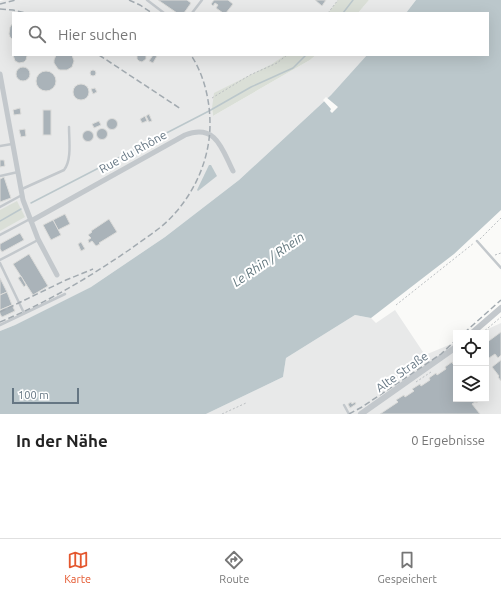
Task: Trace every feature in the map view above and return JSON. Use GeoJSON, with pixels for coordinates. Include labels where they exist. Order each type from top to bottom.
{"type":"FeatureCollection","features":[{"type":"Feature","properties":{"kind":"street"},"geometry":{"type":"LineString","coordinates":[[0,74],[23,200],[38,239],[57,276]]}},
{"type":"Feature","properties":{"kind":"street","name":"Rue du Rhône"},"geometry":{"type":"LineString","coordinates":[[31,220],[191,132],[198,131],[213,136],[218,142],[233,171]]}},
{"type":"Feature","properties":{"kind":"street"},"geometry":{"type":"LineString","coordinates":[[475,330],[501,308]]}},
{"type":"Feature","properties":{"kind":"street","name":"Alte Straße"},"geometry":{"type":"LineString","coordinates":[[361,414],[453,349]]}},
{"type":"Feature","properties":{"kind":"lane"},"geometry":{"type":"LineString","coordinates":[[147,0],[163,12]]}},
{"type":"Feature","properties":{"kind":"lane"},"geometry":{"type":"LineString","coordinates":[[193,12],[202,0]]}},
{"type":"Feature","properties":{"kind":"lane"},"geometry":{"type":"LineString","coordinates":[[0,207],[22,192],[64,170],[69,160],[69,127]]}},
{"type":"Feature","properties":{"kind":"lane"},"geometry":{"type":"LineString","coordinates":[[0,146],[13,143]]}},
{"type":"Feature","properties":{"kind":"lane"},"geometry":{"type":"LineString","coordinates":[[0,176],[18,172]]}},
{"type":"Feature","properties":{"kind":"lane"},"geometry":{"type":"LineString","coordinates":[[0,235],[31,220]]}},
{"type":"Feature","properties":{"kind":"lane"},"geometry":{"type":"LineString","coordinates":[[24,313],[0,262],[38,239]]}},
{"type":"Feature","properties":{"kind":"lane"},"geometry":{"type":"LineString","coordinates":[[477,241],[501,268]]}},
{"type":"Feature","properties":{"kind":"lane"},"geometry":{"type":"LineString","coordinates":[[0,325],[65,294]]}},
{"type":"Feature","properties":{"kind":"lane"},"geometry":{"type":"LineString","coordinates":[[344,405],[349,414]]}},
{"type":"Feature","properties":{"kind":"path"},"geometry":{"type":"LineString","coordinates":[[329,12],[338,0]]}},
{"type":"Feature","properties":{"kind":"path"},"geometry":{"type":"LineString","coordinates":[[212,98],[286,56]]}},
{"type":"Feature","properties":{"kind":"path"},"geometry":{"type":"LineString","coordinates":[[396,305],[477,241],[501,218]]}},
{"type":"Feature","properties":{"kind":"path"},"geometry":{"type":"LineString","coordinates":[[491,257],[501,253]]}},
{"type":"Feature","properties":{"kind":"path"},"geometry":{"type":"LineString","coordinates":[[486,330],[501,317]]}},
{"type":"Feature","properties":{"kind":"path"},"geometry":{"type":"LineString","coordinates":[[222,414],[246,403]]}},
{"type":"Feature","properties":{"kind":"shaded area"},"geometry":{"type":"Polygon","coordinates":[[[338,0],[329,12],[12,12],[12,56],[284,56],[212,108],[213,116],[315,56],[366,56],[331,95],[239,180],[165,237],[91,287],[0,331],[0,1],[338,0]]]}},
{"type":"Feature","properties":{"kind":"shaded area"},"geometry":{"type":"Polygon","coordinates":[[[338,0],[369,0],[359,12],[329,12],[338,0]]]}},
{"type":"Feature","properties":{"kind":"shaded area"},"geometry":{"type":"Polygon","coordinates":[[[369,0],[416,0],[407,12],[359,12],[369,0]]]}},
{"type":"Feature","properties":{"kind":"shaded area"},"geometry":{"type":"Polygon","coordinates":[[[284,56],[315,56],[213,116],[212,108],[214,93],[272,64],[284,56]]]}},
{"type":"Feature","properties":{"kind":"shaded area"},"geometry":{"type":"Polygon","coordinates":[[[17,201],[25,217],[0,231],[0,210],[17,201]]]}},
{"type":"Feature","properties":{"kind":"shaded area"},"geometry":{"type":"Polygon","coordinates":[[[395,310],[425,355],[453,343],[453,402],[489,402],[489,330],[486,330],[501,323],[501,414],[206,414],[283,377],[286,358],[355,315],[371,318],[376,323],[395,310]]]}},
{"type":"Feature","properties":{"kind":"water","name":"Le Rhin / Rhein"},"geometry":{"type":"Polygon","coordinates":[[[416,0],[501,0],[501,210],[454,254],[371,318],[355,315],[286,358],[283,377],[206,414],[0,414],[0,331],[91,287],[165,237],[239,180],[331,95],[366,56],[489,56],[489,12],[407,12],[416,0]]]}},
{"type":"Feature","properties":{"kind":"water"},"geometry":{"type":"Polygon","coordinates":[[[209,165],[211,165],[217,176],[198,191],[197,190],[209,165]]]}},
{"type":"Feature","properties":{"kind":"pier"},"geometry":{"type":"Polygon","coordinates":[[[326,97],[338,107],[332,113],[330,111],[331,109],[323,100],[326,97]]]}},
{"type":"Feature","properties":{"kind":"building"},"geometry":{"type":"Polygon","coordinates":[[[158,0],[187,0],[191,3],[185,12],[176,12],[158,0]]]}},
{"type":"Feature","properties":{"kind":"building"},"geometry":{"type":"Polygon","coordinates":[[[214,0],[228,0],[233,4],[227,12],[222,12],[216,8],[218,5],[215,3],[213,6],[211,4],[214,0]]]}},
{"type":"Feature","properties":{"kind":"building"},"geometry":{"type":"Polygon","coordinates":[[[315,0],[326,0],[322,6],[315,0]]]}},
{"type":"Feature","properties":{"kind":"building"},"geometry":{"type":"Polygon","coordinates":[[[12,24],[12,39],[9,34],[12,24]]]}},
{"type":"Feature","properties":{"kind":"building"},"geometry":{"type":"Polygon","coordinates":[[[13,56],[27,56],[24,62],[19,63],[15,61],[13,56]]]}},
{"type":"Feature","properties":{"kind":"building"},"geometry":{"type":"Polygon","coordinates":[[[56,56],[72,56],[74,61],[72,67],[67,70],[60,70],[54,63],[56,56]]]}},
{"type":"Feature","properties":{"kind":"building"},"geometry":{"type":"Polygon","coordinates":[[[137,56],[146,56],[146,59],[142,62],[137,59],[137,56]]]}},
{"type":"Feature","properties":{"kind":"building"},"geometry":{"type":"Polygon","coordinates":[[[152,56],[157,56],[153,63],[149,61],[152,56]]]}},
{"type":"Feature","properties":{"kind":"building"},"geometry":{"type":"Polygon","coordinates":[[[23,67],[28,69],[30,74],[28,79],[23,81],[18,79],[16,74],[18,69],[23,67]]]}},
{"type":"Feature","properties":{"kind":"building"},"geometry":{"type":"Polygon","coordinates":[[[93,70],[96,73],[93,76],[90,73],[93,70]]]}},
{"type":"Feature","properties":{"kind":"building"},"geometry":{"type":"Polygon","coordinates":[[[46,71],[53,74],[56,81],[53,88],[46,91],[39,88],[36,81],[39,74],[46,71]]]}},
{"type":"Feature","properties":{"kind":"building"},"geometry":{"type":"Polygon","coordinates":[[[81,84],[88,89],[89,92],[84,99],[81,100],[74,95],[73,92],[78,85],[81,84]]]}},
{"type":"Feature","properties":{"kind":"building"},"geometry":{"type":"Polygon","coordinates":[[[95,88],[97,92],[93,94],[91,89],[95,88]]]}},
{"type":"Feature","properties":{"kind":"building"},"geometry":{"type":"Polygon","coordinates":[[[20,108],[21,114],[14,115],[13,110],[20,108]]]}},
{"type":"Feature","properties":{"kind":"building"},"geometry":{"type":"Polygon","coordinates":[[[43,110],[51,110],[51,135],[43,135],[43,110]]]}},
{"type":"Feature","properties":{"kind":"building"},"geometry":{"type":"Polygon","coordinates":[[[149,114],[152,121],[149,122],[146,116],[149,114]]]}},
{"type":"Feature","properties":{"kind":"building"},"geometry":{"type":"Polygon","coordinates":[[[145,116],[147,121],[142,123],[140,119],[145,116]]]}},
{"type":"Feature","properties":{"kind":"building"},"geometry":{"type":"Polygon","coordinates":[[[110,119],[114,119],[116,120],[116,128],[110,129],[107,126],[107,122],[110,119]]]}},
{"type":"Feature","properties":{"kind":"building"},"geometry":{"type":"Polygon","coordinates":[[[99,121],[101,125],[94,128],[92,124],[99,121]]]}},
{"type":"Feature","properties":{"kind":"building"},"geometry":{"type":"Polygon","coordinates":[[[25,129],[26,136],[21,137],[19,130],[25,129]]]}},
{"type":"Feature","properties":{"kind":"building"},"geometry":{"type":"Polygon","coordinates":[[[100,129],[104,129],[106,130],[106,138],[100,139],[97,136],[97,132],[100,129]]]}},
{"type":"Feature","properties":{"kind":"building"},"geometry":{"type":"Polygon","coordinates":[[[86,131],[90,131],[92,132],[92,140],[86,141],[83,138],[83,134],[86,131]]]}},
{"type":"Feature","properties":{"kind":"building"},"geometry":{"type":"Polygon","coordinates":[[[0,160],[4,160],[5,166],[0,167],[0,160]]]}},
{"type":"Feature","properties":{"kind":"building"},"geometry":{"type":"Polygon","coordinates":[[[4,177],[11,198],[0,202],[0,179],[4,177]]]}},
{"type":"Feature","properties":{"kind":"building"},"geometry":{"type":"Polygon","coordinates":[[[65,214],[70,224],[58,230],[53,220],[65,214]]]}},
{"type":"Feature","properties":{"kind":"building"},"geometry":{"type":"Polygon","coordinates":[[[109,219],[117,232],[96,246],[92,241],[89,243],[88,240],[91,238],[88,235],[92,232],[91,231],[109,219]]]}},
{"type":"Feature","properties":{"kind":"building"},"geometry":{"type":"Polygon","coordinates":[[[53,220],[61,235],[51,240],[43,225],[53,220]]]}},
{"type":"Feature","properties":{"kind":"building"},"geometry":{"type":"Polygon","coordinates":[[[20,233],[24,240],[2,252],[0,249],[0,244],[20,233]]]}},
{"type":"Feature","properties":{"kind":"building"},"geometry":{"type":"Polygon","coordinates":[[[81,242],[85,249],[81,251],[78,244],[81,242]]]}},
{"type":"Feature","properties":{"kind":"building"},"geometry":{"type":"Polygon","coordinates":[[[29,254],[48,286],[33,295],[13,264],[29,254]]]}},
{"type":"Feature","properties":{"kind":"building"},"geometry":{"type":"Polygon","coordinates":[[[21,276],[26,285],[24,287],[18,278],[21,276]]]}},
{"type":"Feature","properties":{"kind":"building"},"geometry":{"type":"Polygon","coordinates":[[[0,278],[7,292],[0,295],[0,278]]]}},
{"type":"Feature","properties":{"kind":"building"},"geometry":{"type":"Polygon","coordinates":[[[7,292],[12,305],[0,310],[0,295],[7,292]]]}},
{"type":"Feature","properties":{"kind":"building"},"geometry":{"type":"Polygon","coordinates":[[[12,305],[15,311],[2,317],[0,310],[12,305]]]}},
{"type":"Feature","properties":{"kind":"building"},"geometry":{"type":"Polygon","coordinates":[[[501,332],[501,355],[498,358],[495,354],[489,358],[489,341],[501,332]]]}},
{"type":"Feature","properties":{"kind":"building"},"geometry":{"type":"Polygon","coordinates":[[[501,360],[501,381],[492,367],[501,360]]]}},
{"type":"Feature","properties":{"kind":"building"},"geometry":{"type":"Polygon","coordinates":[[[452,362],[453,402],[475,402],[472,404],[480,414],[380,414],[398,402],[396,400],[404,395],[405,397],[414,391],[412,389],[420,384],[421,386],[430,380],[429,378],[436,373],[437,375],[446,369],[445,367],[452,362]]]}},
{"type":"Feature","properties":{"kind":"building"},"geometry":{"type":"Polygon","coordinates":[[[351,402],[352,404],[355,402],[356,404],[350,408],[348,404],[351,402]]]}},
{"type":"Feature","properties":{"kind":"waterway"},"geometry":{"type":"LineString","coordinates":[[344,12],[353,0]]}},
{"type":"Feature","properties":{"kind":"waterway"},"geometry":{"type":"LineString","coordinates":[[31,203],[209,111],[251,87],[293,68],[305,56]]}},
{"type":"Feature","properties":{"kind":"waterway"},"geometry":{"type":"LineString","coordinates":[[0,221],[21,209]]}},
{"type":"Feature","properties":{"kind":"railway"},"geometry":{"type":"LineString","coordinates":[[0,4],[16,0]]}},
{"type":"Feature","properties":{"kind":"railway"},"geometry":{"type":"LineString","coordinates":[[129,0],[150,12]]}},
{"type":"Feature","properties":{"kind":"railway"},"geometry":{"type":"LineString","coordinates":[[0,9],[22,12]]}},
{"type":"Feature","properties":{"kind":"railway"},"geometry":{"type":"LineString","coordinates":[[101,56],[181,109]]}},
{"type":"Feature","properties":{"kind":"railway"},"geometry":{"type":"LineString","coordinates":[[0,322],[50,298],[114,260],[160,228],[171,218],[183,203],[196,182],[205,160],[208,148],[210,124],[210,115],[203,79],[192,56]]}},
{"type":"Feature","properties":{"kind":"railway"},"geometry":{"type":"LineString","coordinates":[[0,312],[66,280],[93,269]]}},
{"type":"Feature","properties":{"kind":"railway"},"geometry":{"type":"LineString","coordinates":[[467,330],[501,300]]}},
{"type":"Feature","properties":{"kind":"railway"},"geometry":{"type":"LineString","coordinates":[[349,414],[362,407],[441,354],[453,343]]}}]}
